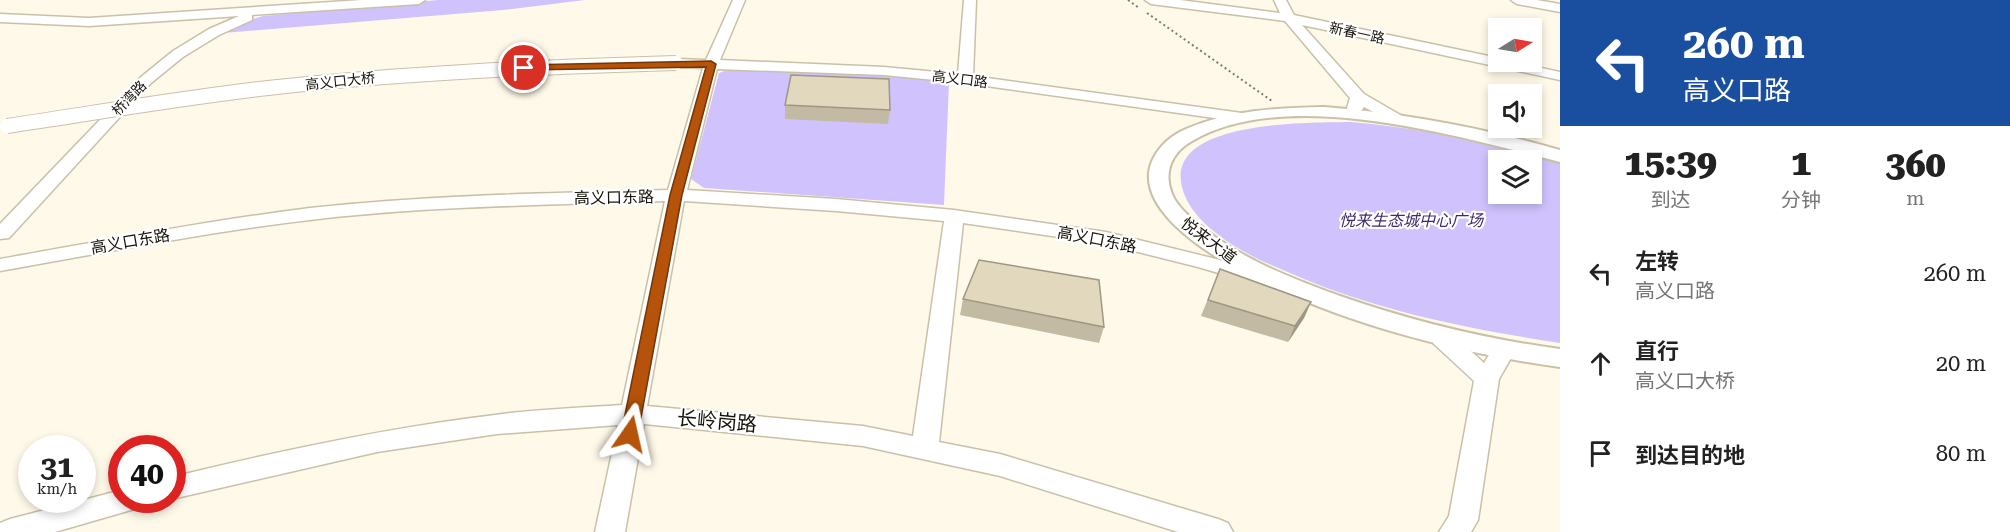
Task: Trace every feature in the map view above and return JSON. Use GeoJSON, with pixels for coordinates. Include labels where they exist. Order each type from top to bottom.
{"type":"FeatureCollection","features":[{"type":"Feature","properties":{"kind":"main road","name":"悦来大道"},"geometry":{"type":"LineString","coordinates":[[1560,156],[1470,132],[1396,119],[1345,113],[1289,113],[1243,117],[1209,125],[1183,138],[1165,151],[1160,171],[1161,193],[1176,215],[1204,240],[1242,264],[1295,289],[1442,338],[1503,351],[1560,358]]}},
{"type":"Feature","properties":{"kind":"street"},"geometry":{"type":"LineString","coordinates":[[0,18],[89,21],[352,0]]}},
{"type":"Feature","properties":{"kind":"street"},"geometry":{"type":"LineString","coordinates":[[272,6],[419,0]]}},
{"type":"Feature","properties":{"kind":"street"},"geometry":{"type":"LineString","coordinates":[[610,532],[676,195],[711,64],[739,0]]}},
{"type":"Feature","properties":{"kind":"street"},"geometry":{"type":"LineString","coordinates":[[965,79],[970,0]]}},
{"type":"Feature","properties":{"kind":"street","name":"新春一路"},"geometry":{"type":"LineString","coordinates":[[1151,0],[1289,18],[1560,76]]}},
{"type":"Feature","properties":{"kind":"street"},"geometry":{"type":"LineString","coordinates":[[1280,0],[1289,18],[1358,97],[1396,119]]}},
{"type":"Feature","properties":{"kind":"street"},"geometry":{"type":"LineString","coordinates":[[1517,0],[1560,8]]}},
{"type":"Feature","properties":{"kind":"street","name":"桥湾路"},"geometry":{"type":"LineString","coordinates":[[2,234],[146,80],[178,54],[214,32],[272,6]]}},
{"type":"Feature","properties":{"kind":"street"},"geometry":{"type":"LineString","coordinates":[[0,12],[110,16],[213,12]]}},
{"type":"Feature","properties":{"kind":"street","name":"高义口路"},"geometry":{"type":"LineString","coordinates":[[676,63],[884,71],[965,79],[1243,117]]}},
{"type":"Feature","properties":{"kind":"street","name":"高义口大桥"},"geometry":{"type":"LineString","coordinates":[[4,127],[163,102],[392,76],[563,65],[676,63]]}},
{"type":"Feature","properties":{"kind":"street"},"geometry":{"type":"LineString","coordinates":[[1345,113],[1357,106],[1358,97]]}},
{"type":"Feature","properties":{"kind":"street","name":"高义口东路"},"geometry":{"type":"LineString","coordinates":[[0,265],[208,228],[311,214],[455,202],[676,195],[836,205],[954,216],[1106,238],[1205,262],[1295,289]]}},
{"type":"Feature","properties":{"kind":"street"},"geometry":{"type":"LineString","coordinates":[[925,449],[954,216]]}},
{"type":"Feature","properties":{"kind":"street"},"geometry":{"type":"LineString","coordinates":[[1442,338],[1487,380]]}},
{"type":"Feature","properties":{"kind":"street"},"geometry":{"type":"LineString","coordinates":[[1454,532],[1463,520],[1487,380],[1503,351]]}},
{"type":"Feature","properties":{"kind":"street","name":"长岭岗路"},"geometry":{"type":"LineString","coordinates":[[186,484],[236,471],[377,442],[498,424],[634,414],[863,436],[1000,465],[1218,532]]}},
{"type":"Feature","properties":{"kind":"street"},"geometry":{"type":"LineString","coordinates":[[10,532],[108,505]]}},
{"type":"Feature","properties":{"kind":"path"},"geometry":{"type":"LineString","coordinates":[[1128,0],[1289,113]]}},
{"type":"Feature","properties":{"kind":"green space"},"geometry":{"type":"Polygon","coordinates":[[[438,0],[585,0],[503,10],[223,33],[246,21],[263,16],[438,0]]]}},
{"type":"Feature","properties":{"kind":"green space"},"geometry":{"type":"Polygon","coordinates":[[[733,68],[883,75],[949,82],[944,205],[704,188],[691,179],[719,73],[733,68]]]}},
{"type":"Feature","properties":{"kind":"green space","name":"悦来生态城中心广场"},"geometry":{"type":"Polygon","coordinates":[[[1351,122],[1405,128],[1515,150],[1488,150],[1488,204],[1542,204],[1542,158],[1560,163],[1560,343],[1426,318],[1361,300],[1249,255],[1206,225],[1191,207],[1182,187],[1183,165],[1196,148],[1217,137],[1245,129],[1305,123],[1351,122]]]}},
{"type":"Feature","properties":{"kind":"building"},"geometry":{"type":"Polygon","coordinates":[[[791,75],[889,79],[890,110],[785,105],[791,75]]]}},
{"type":"Feature","properties":{"kind":"building"},"geometry":{"type":"Polygon","coordinates":[[[979,260],[1099,280],[1104,327],[963,299],[979,260]]]}},
{"type":"Feature","properties":{"kind":"building"},"geometry":{"type":"Polygon","coordinates":[[[1220,269],[1311,302],[1295,326],[1208,300],[1220,269]]]}},
{"type":"Feature","properties":{"kind":"route"},"geometry":{"type":"LineString","coordinates":[[524,68],[563,65],[711,64],[676,195],[630,434]]}}]}
